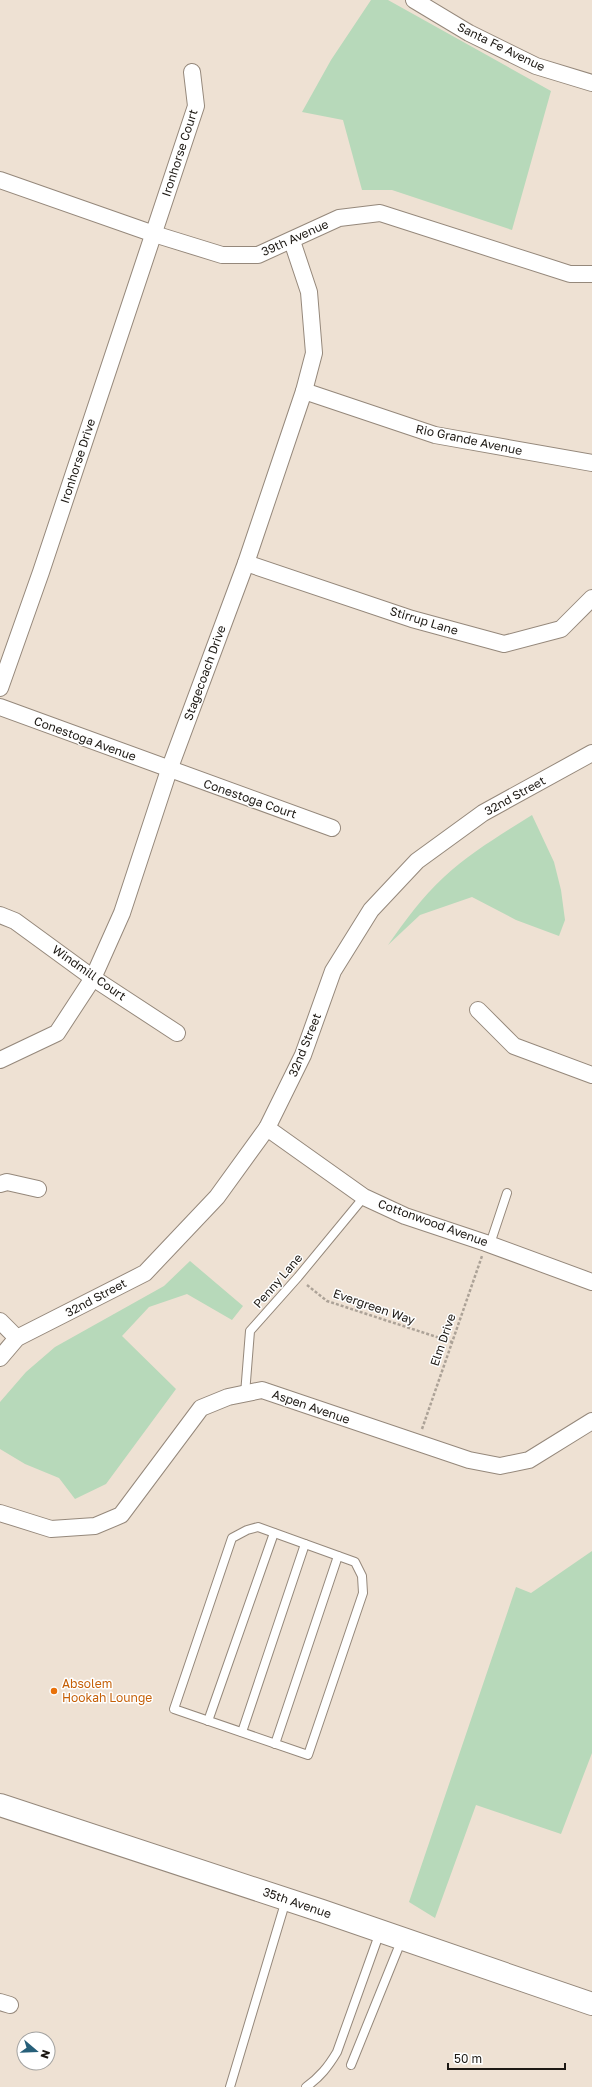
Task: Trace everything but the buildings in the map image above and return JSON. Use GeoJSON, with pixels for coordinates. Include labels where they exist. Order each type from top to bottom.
{"type":"FeatureCollection","features":[{"type":"Feature","properties":{"kind":"main road","name":"35th Avenue"},"geometry":{"type":"LineString","coordinates":[[0,1805],[287,1899],[592,2004]]}},
{"type":"Feature","properties":{"kind":"street","name":"Santa Fe Avenue"},"geometry":{"type":"LineString","coordinates":[[414,0],[469,33],[536,66],[592,83]]}},
{"type":"Feature","properties":{"kind":"street","name":"Ironhorse Court"},"geometry":{"type":"LineString","coordinates":[[154,234],[196,106],[192,72]]}},
{"type":"Feature","properties":{"kind":"street","name":"39th Avenue"},"geometry":{"type":"LineString","coordinates":[[0,180],[154,234],[222,255],[258,254],[292,241],[339,218],[380,213],[570,274],[592,274]]}},
{"type":"Feature","properties":{"kind":"street","name":"Ironhorse Drive"},"geometry":{"type":"LineString","coordinates":[[0,688],[41,572],[154,234]]}},
{"type":"Feature","properties":{"kind":"street","name":"Stagecoach Drive"},"geometry":{"type":"LineString","coordinates":[[0,1060],[57,1033],[93,978],[122,913],[169,770],[246,563],[304,391],[314,353],[309,292],[292,241]]}},
{"type":"Feature","properties":{"kind":"street","name":"Rio Grande Avenue"},"geometry":{"type":"LineString","coordinates":[[304,391],[435,435],[592,463]]}},
{"type":"Feature","properties":{"kind":"street","name":"Stirrup Lane"},"geometry":{"type":"LineString","coordinates":[[246,563],[412,619],[504,644],[562,629],[592,598]]}},
{"type":"Feature","properties":{"kind":"street","name":"Conestoga Avenue"},"geometry":{"type":"LineString","coordinates":[[0,707],[169,770]]}},
{"type":"Feature","properties":{"kind":"street","name":"32nd Street"},"geometry":{"type":"LineString","coordinates":[[17,1338],[145,1273],[217,1197],[267,1128],[303,1055],[333,971],[371,910],[417,861],[483,813],[591,757]]}},
{"type":"Feature","properties":{"kind":"street","name":"Conestoga Court"},"geometry":{"type":"LineString","coordinates":[[169,770],[332,828]]}},
{"type":"Feature","properties":{"kind":"street","name":"Windmill Court"},"geometry":{"type":"LineString","coordinates":[[0,915],[15,921],[93,978],[177,1034]]}},
{"type":"Feature","properties":{"kind":"street"},"geometry":{"type":"LineString","coordinates":[[478,1010],[514,1046],[592,1075]]}},
{"type":"Feature","properties":{"kind":"street","name":"Cottonwood Avenue"},"geometry":{"type":"LineString","coordinates":[[267,1128],[364,1197],[405,1216],[488,1243],[592,1282]]}},
{"type":"Feature","properties":{"kind":"street"},"geometry":{"type":"LineString","coordinates":[[0,1184],[7,1182],[38,1189]]}},
{"type":"Feature","properties":{"kind":"street"},"geometry":{"type":"LineString","coordinates":[[0,1321],[17,1338],[0,1358]]}},
{"type":"Feature","properties":{"kind":"street","name":"Aspen Avenue"},"geometry":{"type":"LineString","coordinates":[[0,1513],[51,1529],[95,1526],[121,1514],[201,1408],[228,1398],[262,1390],[469,1460],[500,1466],[529,1460],[592,1421]]}},
{"type":"Feature","properties":{"kind":"lane"},"geometry":{"type":"LineString","coordinates":[[488,1243],[507,1193]]}},
{"type":"Feature","properties":{"kind":"lane","name":"Penny Lane"},"geometry":{"type":"LineString","coordinates":[[245,1394],[250,1331],[298,1277],[364,1197]]}},
{"type":"Feature","properties":{"kind":"lane"},"geometry":{"type":"LineString","coordinates":[[258,1527],[305,1544],[355,1562],[362,1576],[363,1593],[308,1755],[174,1709],[232,1538],[246,1530],[258,1527]]}},
{"type":"Feature","properties":{"kind":"lane"},"geometry":{"type":"LineString","coordinates":[[208,1721],[274,1533]]}},
{"type":"Feature","properties":{"kind":"lane"},"geometry":{"type":"LineString","coordinates":[[242,1732],[305,1544]]}},
{"type":"Feature","properties":{"kind":"lane"},"geometry":{"type":"LineString","coordinates":[[275,1744],[338,1556]]}},
{"type":"Feature","properties":{"kind":"lane"},"geometry":{"type":"LineString","coordinates":[[230,2087],[287,1899]]}},
{"type":"Feature","properties":{"kind":"lane"},"geometry":{"type":"LineString","coordinates":[[306,2087],[319,2078],[328,2067],[336,2052],[380,1931]]}},
{"type":"Feature","properties":{"kind":"lane"},"geometry":{"type":"LineString","coordinates":[[351,2065],[402,1938]]}},
{"type":"Feature","properties":{"kind":"path","name":"Elm Drive"},"geometry":{"type":"LineString","coordinates":[[417,1443],[488,1243]]}},
{"type":"Feature","properties":{"kind":"path","name":"Evergreen Way"},"geometry":{"type":"LineString","coordinates":[[298,1277],[327,1301],[452,1342]]}},
{"type":"Feature","properties":{"kind":"green space"},"geometry":{"type":"Polygon","coordinates":[[[371,0],[388,0],[551,91],[512,230],[392,190],[362,190],[343,120],[302,112],[331,60],[371,0]]]}},
{"type":"Feature","properties":{"kind":"green space"},"geometry":{"type":"Polygon","coordinates":[[[532,815],[554,862],[561,890],[565,920],[559,936],[516,920],[472,897],[420,915],[388,945],[421,901],[444,877],[475,852],[532,815]]]}},
{"type":"Feature","properties":{"kind":"green space"},"geometry":{"type":"Polygon","coordinates":[[[190,1261],[243,1306],[232,1320],[187,1294],[149,1307],[122,1336],[176,1389],[106,1484],[75,1499],[59,1478],[25,1464],[0,1449],[0,1402],[26,1372],[55,1347],[164,1286],[190,1261]]]}},
{"type":"Feature","properties":{"kind":"green space"},"geometry":{"type":"Polygon","coordinates":[[[592,1551],[592,1753],[561,1834],[476,1805],[435,1918],[409,1902],[516,1587],[531,1593],[592,1551]]]}},
{"type":"Feature","properties":{"kind":"place","name":"Absolem Hookah Lounge"},"geometry":{"type":"Point","coordinates":[54,1691]}}]}
